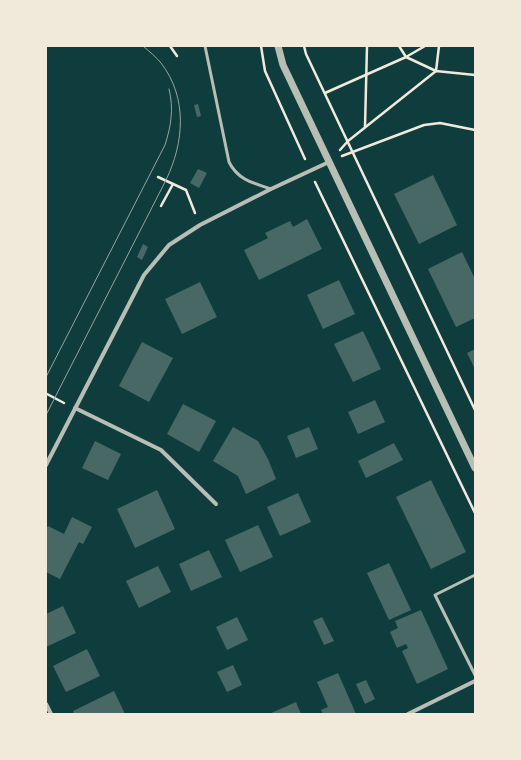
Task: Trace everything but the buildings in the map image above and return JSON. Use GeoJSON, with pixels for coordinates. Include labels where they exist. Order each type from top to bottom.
{"type":"FeatureCollection","features":[{"type":"Feature","properties":{"kind":"street"},"geometry":{"type":"LineString","coordinates":[[278,46],[283,65],[475,468]]}},
{"type":"Feature","properties":{"kind":"street"},"geometry":{"type":"LineString","coordinates":[[46,465],[144,275],[169,245],[200,225],[271,188],[329,162]]}},
{"type":"Feature","properties":{"kind":"street"},"geometry":{"type":"LineString","coordinates":[[75,408],[161,450],[216,504]]}},
{"type":"Feature","properties":{"kind":"street"},"geometry":{"type":"LineString","coordinates":[[408,714],[475,681]]}},
{"type":"Feature","properties":{"kind":"street"},"geometry":{"type":"LineString","coordinates":[[46,704],[51,714]]}},
{"type":"Feature","properties":{"kind":"lane"},"geometry":{"type":"LineString","coordinates":[[205,46],[229,162],[232,170],[240,177],[271,188]]}},
{"type":"Feature","properties":{"kind":"lane"},"geometry":{"type":"LineString","coordinates":[[475,575],[435,595],[475,675]]}},
{"type":"Feature","properties":{"kind":"path"},"geometry":{"type":"LineString","coordinates":[[170,46],[177,56]]}},
{"type":"Feature","properties":{"kind":"path"},"geometry":{"type":"LineString","coordinates":[[261,46],[265,71],[310,170],[475,513]]}},
{"type":"Feature","properties":{"kind":"path"},"geometry":{"type":"LineString","coordinates":[[304,46],[325,94],[475,410]]}},
{"type":"Feature","properties":{"kind":"path"},"geometry":{"type":"LineString","coordinates":[[365,128],[367,46]]}},
{"type":"Feature","properties":{"kind":"path"},"geometry":{"type":"LineString","coordinates":[[399,46],[406,57],[436,71],[475,75]]}},
{"type":"Feature","properties":{"kind":"path"},"geometry":{"type":"LineString","coordinates":[[325,94],[406,57],[425,46]]}},
{"type":"Feature","properties":{"kind":"path"},"geometry":{"type":"LineString","coordinates":[[348,141],[436,71],[438,46]]}},
{"type":"Feature","properties":{"kind":"path"},"geometry":{"type":"LineString","coordinates":[[352,151],[424,125],[440,123],[475,130]]}},
{"type":"Feature","properties":{"kind":"path"},"geometry":{"type":"LineString","coordinates":[[158,177],[186,190],[200,225]]}},
{"type":"Feature","properties":{"kind":"path"},"geometry":{"type":"LineString","coordinates":[[161,206],[173,184]]}},
{"type":"Feature","properties":{"kind":"path"},"geometry":{"type":"LineString","coordinates":[[47,394],[75,408]]}},
{"type":"Feature","properties":{"kind":"tram line"},"geometry":{"type":"LineString","coordinates":[[46,415],[166,180],[177,151],[180,121],[176,91],[170,77],[161,63],[143,46]]}},
{"type":"Feature","properties":{"kind":"tram line"},"geometry":{"type":"LineString","coordinates":[[46,377],[165,145],[171,117],[171,96],[169,89]]}}]}
